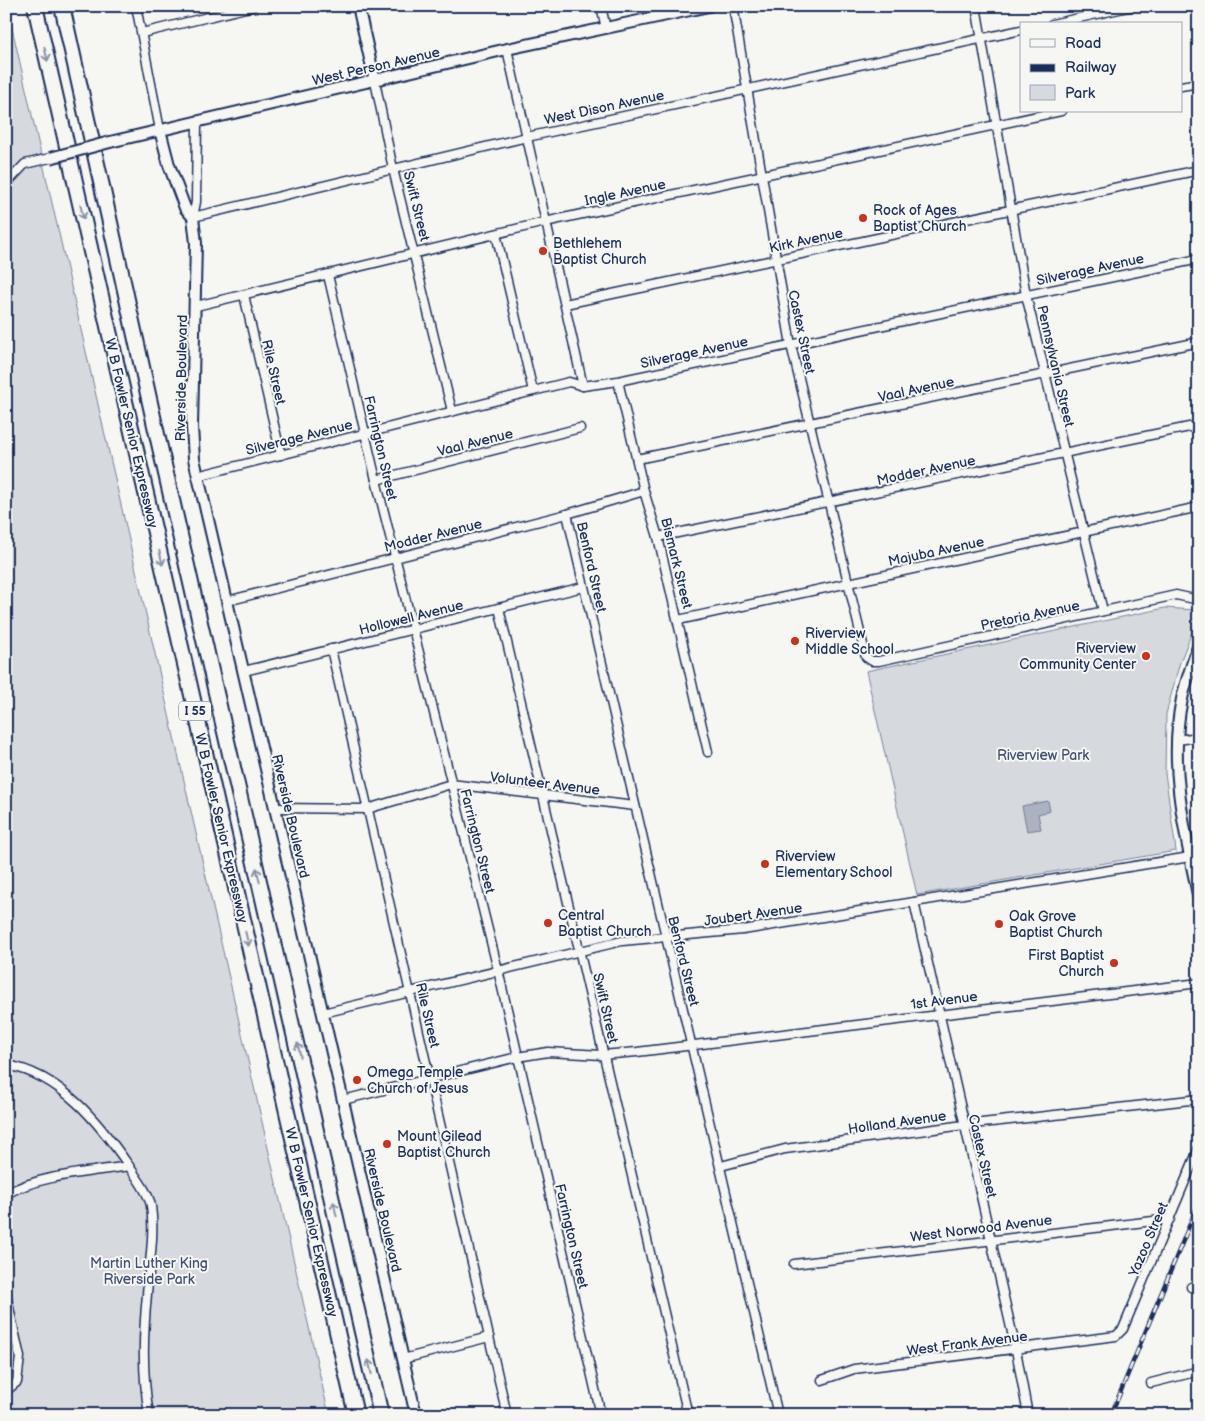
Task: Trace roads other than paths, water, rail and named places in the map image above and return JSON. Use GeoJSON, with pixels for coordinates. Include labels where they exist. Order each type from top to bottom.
{"type":"FeatureCollection","features":[{"type":"Feature","properties":{"kind":"highway","name":"W B Fowler Senior Expressway"},"geometry":{"type":"LineString","coordinates":[[35,6],[356,1415]]}},
{"type":"Feature","properties":{"kind":"highway","name":"W B Fowler Senior Expressway"},"geometry":{"type":"LineString","coordinates":[[62,6],[158,440],[381,1415]]}},
{"type":"Feature","properties":{"kind":"street","name":"Riverside Boulevard"},"geometry":{"type":"LineString","coordinates":[[136,6],[160,130],[169,165],[185,208],[193,217]]}},
{"type":"Feature","properties":{"kind":"street"},"geometry":{"type":"LineString","coordinates":[[142,33],[254,6]]}},
{"type":"Feature","properties":{"kind":"street","name":"Swift Street"},"geometry":{"type":"LineString","coordinates":[[358,6],[393,169],[452,412]]}},
{"type":"Feature","properties":{"kind":"street"},"geometry":{"type":"LineString","coordinates":[[601,6],[606,29]]}},
{"type":"Feature","properties":{"kind":"street","name":"West Person Avenue"},"geometry":{"type":"LineString","coordinates":[[50,158],[160,130],[507,49],[606,29],[686,8],[709,6]]}},
{"type":"Feature","properties":{"kind":"street","name":"Castex Street"},"geometry":{"type":"LineString","coordinates":[[733,6],[790,345],[868,659]]}},
{"type":"Feature","properties":{"kind":"street","name":"Pennsylvania Street"},"geometry":{"type":"LineString","coordinates":[[976,6],[1026,295],[1103,611]]}},
{"type":"Feature","properties":{"kind":"street"},"geometry":{"type":"LineString","coordinates":[[1061,22],[1133,6]]}},
{"type":"Feature","properties":{"kind":"street","name":"West Dison Avenue"},"geometry":{"type":"LineString","coordinates":[[193,217],[527,137],[1020,30]]}},
{"type":"Feature","properties":{"kind":"street"},"geometry":{"type":"LineString","coordinates":[[507,49],[584,386]]}},
{"type":"Feature","properties":{"kind":"street"},"geometry":{"type":"LineString","coordinates":[[1182,86],[1199,83]]}},
{"type":"Feature","properties":{"kind":"street","name":"Ingle Avenue"},"geometry":{"type":"LineString","coordinates":[[196,306],[546,222],[1056,112]]}},
{"type":"Feature","properties":{"kind":"street","name":"Riverside Boulevard"},"geometry":{"type":"LineString","coordinates":[[198,121],[196,202],[193,217],[196,243],[196,306],[192,437],[197,476],[276,808],[416,1415]]}},
{"type":"Feature","properties":{"kind":"street"},"geometry":{"type":"LineString","coordinates":[[6,184],[25,164],[50,158]]}},
{"type":"Feature","properties":{"kind":"street","name":"Kirk Avenue"},"geometry":{"type":"LineString","coordinates":[[565,304],[1199,170]]}},
{"type":"Feature","properties":{"kind":"street"},"geometry":{"type":"LineString","coordinates":[[496,234],[533,391]]}},
{"type":"Feature","properties":{"kind":"street","name":"Silverage Avenue"},"geometry":{"type":"LineString","coordinates":[[197,476],[569,382],[584,386],[618,381],[1199,259]]}},
{"type":"Feature","properties":{"kind":"street","name":"Farrington Street"},"geometry":{"type":"LineString","coordinates":[[328,275],[376,480],[498,970],[601,1415]]}},
{"type":"Feature","properties":{"kind":"street","name":"Rile Street"},"geometry":{"type":"LineString","coordinates":[[244,295],[281,455]]}},
{"type":"Feature","properties":{"kind":"street","name":"Vaal Avenue"},"geometry":{"type":"LineString","coordinates":[[637,459],[809,425],[1199,342]]}},
{"type":"Feature","properties":{"kind":"street","name":"Bismark Street"},"geometry":{"type":"LineString","coordinates":[[618,381],[644,491],[658,537],[708,752]]}},
{"type":"Feature","properties":{"kind":"street","name":"Modder Avenue"},"geometry":{"type":"LineString","coordinates":[[658,537],[1064,454],[1199,424]]}},
{"type":"Feature","properties":{"kind":"street","name":"Vaal Avenue"},"geometry":{"type":"LineString","coordinates":[[376,480],[580,428]]}},
{"type":"Feature","properties":{"kind":"street","name":"Modder Avenue"},"geometry":{"type":"LineString","coordinates":[[227,601],[566,514],[644,491]]}},
{"type":"Feature","properties":{"kind":"street","name":"Majuba Avenue"},"geometry":{"type":"LineString","coordinates":[[678,620],[1199,507]]}},
{"type":"Feature","properties":{"kind":"street","name":"Benford Street"},"geometry":{"type":"LineString","coordinates":[[566,514],[778,1415]]}},
{"type":"Feature","properties":{"kind":"street","name":"Hollowell Avenue"},"geometry":{"type":"LineString","coordinates":[[244,671],[583,587]]}},
{"type":"Feature","properties":{"kind":"street","name":"Pretoria Avenue"},"geometry":{"type":"LineString","coordinates":[[868,659],[879,661],[1176,595],[1199,600]]}},
{"type":"Feature","properties":{"kind":"street","name":"Swift Street"},"geometry":{"type":"LineString","coordinates":[[499,608],[602,1055],[688,1415]]}},
{"type":"Feature","properties":{"kind":"street"},"geometry":{"type":"LineString","coordinates":[[1199,644],[1182,700],[1177,740],[1178,781],[1199,899]]}},
{"type":"Feature","properties":{"kind":"street","name":"Rile Street"},"geometry":{"type":"LineString","coordinates":[[331,649],[507,1415]]}},
{"type":"Feature","properties":{"kind":"street"},"geometry":{"type":"LineString","coordinates":[[1177,740],[1199,737]]}},
{"type":"Feature","properties":{"kind":"street","name":"Volunteer Avenue"},"geometry":{"type":"LineString","coordinates":[[276,808],[367,809],[451,784],[635,806]]}},
{"type":"Feature","properties":{"kind":"street","name":"Joubert Avenue"},"geometry":{"type":"LineString","coordinates":[[323,1013],[578,950],[622,941],[743,930],[1190,856]]}},
{"type":"Feature","properties":{"kind":"street","name":"Castex Street"},"geometry":{"type":"LineString","coordinates":[[914,902],[989,1239],[1016,1350],[1028,1415]]}},
{"type":"Feature","properties":{"kind":"street","name":"1st Avenue"},"geometry":{"type":"LineString","coordinates":[[343,1100],[517,1057],[548,1052],[602,1055],[1199,983]]}},
{"type":"Feature","properties":{"kind":"street"},"geometry":{"type":"LineString","coordinates":[[6,1065],[40,1077],[75,1100],[107,1133],[151,1204],[152,1235],[145,1318],[143,1377],[149,1415]]}},
{"type":"Feature","properties":{"kind":"street","name":"Holland Avenue"},"geometry":{"type":"LineString","coordinates":[[720,1166],[785,1149],[964,1125],[1199,1099]]}},
{"type":"Feature","properties":{"kind":"street","name":"Yazoo Street"},"geometry":{"type":"LineString","coordinates":[[1116,1336],[1124,1329],[1199,1148]]}},
{"type":"Feature","properties":{"kind":"street"},"geometry":{"type":"LineString","coordinates":[[6,1194],[15,1189],[59,1177],[128,1166]]}},
{"type":"Feature","properties":{"kind":"street","name":"West Norwood Avenue"},"geometry":{"type":"LineString","coordinates":[[794,1264],[989,1239],[1170,1219]]}},
{"type":"Feature","properties":{"kind":"street"},"geometry":{"type":"LineString","coordinates":[[6,1294],[20,1356],[16,1382],[6,1392]]}},
{"type":"Feature","properties":{"kind":"street","name":"West Frank Avenue"},"geometry":{"type":"LineString","coordinates":[[822,1380],[854,1370],[1116,1336]]}},
{"type":"Feature","properties":{"kind":"street"},"geometry":{"type":"LineString","coordinates":[[403,1359],[489,1338]]}},
{"type":"Feature","properties":{"kind":"street"},"geometry":{"type":"LineString","coordinates":[[1151,1383],[1199,1371]]}},
{"type":"Feature","properties":{"kind":"railway"},"geometry":{"type":"LineString","coordinates":[[1111,1415],[1199,1202]]}},
{"type":"Feature","properties":{"kind":"place","name":"Rock of Ages Baptist Church"},"geometry":{"type":"Point","coordinates":[863,218]}},
{"type":"Feature","properties":{"kind":"place","name":"Bethlehem Baptist Church"},"geometry":{"type":"Point","coordinates":[543,251]}},
{"type":"Feature","properties":{"kind":"place","name":"Riverview Middle School"},"geometry":{"type":"Point","coordinates":[795,641]}},
{"type":"Feature","properties":{"kind":"place","name":"Riverview Community Center"},"geometry":{"type":"Point","coordinates":[1146,656]}},
{"type":"Feature","properties":{"kind":"place","name":"Riverview Elementary School"},"geometry":{"type":"Point","coordinates":[765,864]}},
{"type":"Feature","properties":{"kind":"place","name":"Central Baptist Church"},"geometry":{"type":"Point","coordinates":[548,923]}},
{"type":"Feature","properties":{"kind":"place","name":"Oak Grove Baptist Church"},"geometry":{"type":"Point","coordinates":[999,924]}},
{"type":"Feature","properties":{"kind":"place","name":"First Baptist Church"},"geometry":{"type":"Point","coordinates":[1114,963]}},
{"type":"Feature","properties":{"kind":"place","name":"Omega Temple Church of Jesus"},"geometry":{"type":"Point","coordinates":[357,1080]}},
{"type":"Feature","properties":{"kind":"place","name":"Mount Gilead Baptist Church"},"geometry":{"type":"Point","coordinates":[387,1144]}},
{"type":"Feature","properties":{"kind":"park label","name":"Riverview Park"},"geometry":{"type":"Point","coordinates":[1043,755]}},
{"type":"Feature","properties":{"kind":"park label","name":"Martin Luther King Riverside Park"},"geometry":{"type":"Point","coordinates":[149,1272]}}]}
